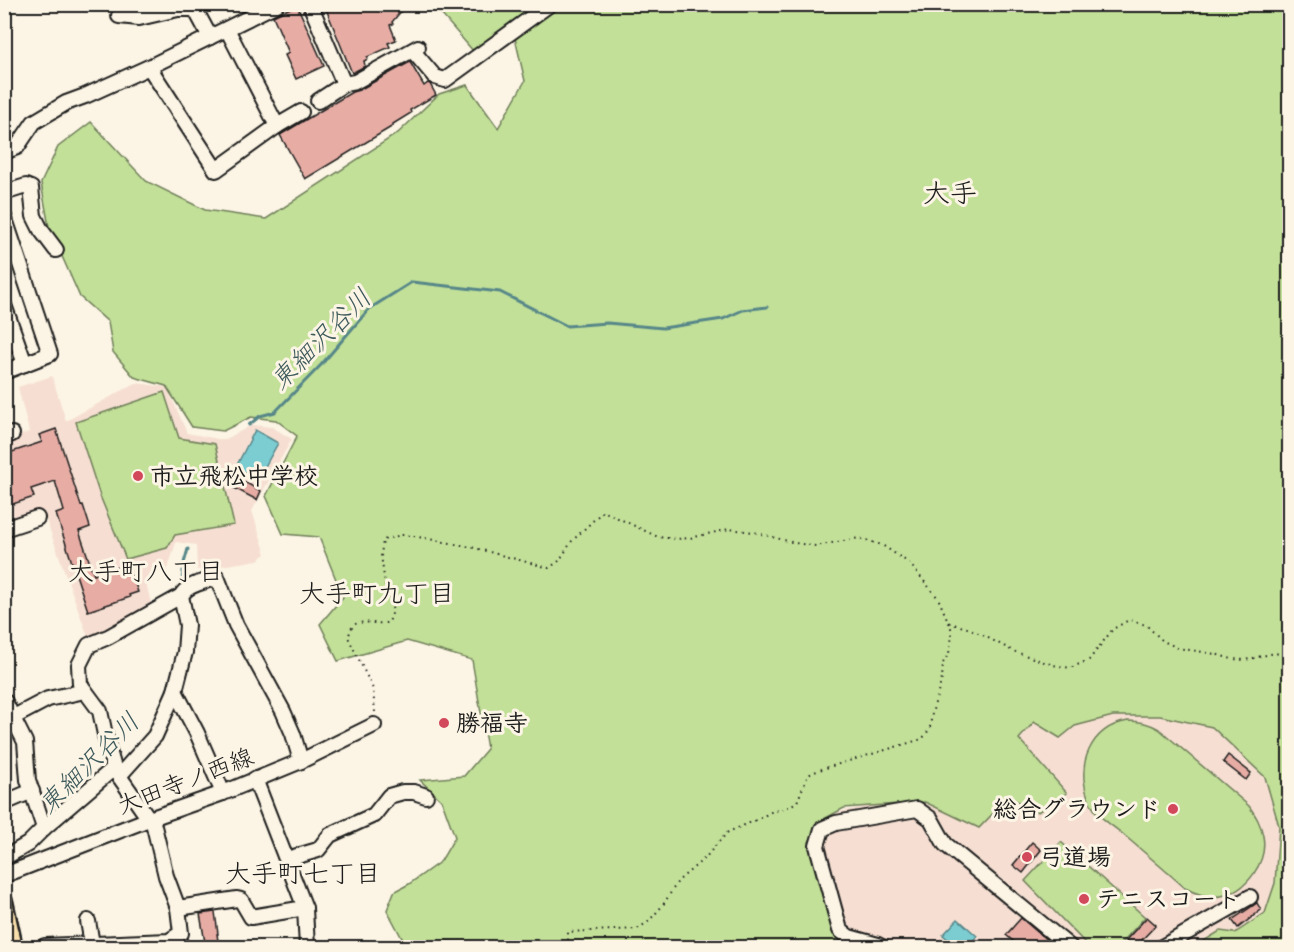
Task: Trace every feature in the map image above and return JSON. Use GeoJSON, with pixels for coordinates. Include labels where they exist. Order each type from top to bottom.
{"type":"FeatureCollection","features":[{"type":"Feature","properties":{"kind":"main road"},"geometry":{"type":"LineString","coordinates":[[4,902],[14,948]]}},
{"type":"Feature","properties":{"kind":"street"},"geometry":{"type":"LineString","coordinates":[[152,4],[150,7],[124,16],[140,18],[178,9],[195,9],[210,37]]}},
{"type":"Feature","properties":{"kind":"street"},"geometry":{"type":"LineString","coordinates":[[4,152],[17,147],[34,122],[58,107],[149,67],[277,4]]}},
{"type":"Feature","properties":{"kind":"street"},"geometry":{"type":"LineString","coordinates":[[310,4],[344,84]]}},
{"type":"Feature","properties":{"kind":"street"},"geometry":{"type":"LineString","coordinates":[[318,101],[344,84],[355,82],[416,48],[435,77],[445,80],[550,4]]}},
{"type":"Feature","properties":{"kind":"street"},"geometry":{"type":"LineString","coordinates":[[227,29],[277,126]]}},
{"type":"Feature","properties":{"kind":"street"},"geometry":{"type":"LineString","coordinates":[[149,67],[216,170],[277,126],[302,112]]}},
{"type":"Feature","properties":{"kind":"street"},"geometry":{"type":"LineString","coordinates":[[4,193],[26,186],[31,188],[34,216],[56,250]]}},
{"type":"Feature","properties":{"kind":"street"},"geometry":{"type":"LineString","coordinates":[[4,216],[50,354],[4,372]]}},
{"type":"Feature","properties":{"kind":"street"},"geometry":{"type":"LineString","coordinates":[[4,304],[25,364]]}},
{"type":"Feature","properties":{"kind":"street"},"geometry":{"type":"LineString","coordinates":[[4,529],[37,518]]}},
{"type":"Feature","properties":{"kind":"street"},"geometry":{"type":"LineString","coordinates":[[44,948],[45,946],[170,944],[181,933],[178,909],[150,819],[117,772],[107,744],[100,711],[80,684],[79,665],[89,645],[108,637],[177,598],[189,587],[217,577],[236,625],[284,711],[302,761]]}},
{"type":"Feature","properties":{"kind":"street"},"geometry":{"type":"LineString","coordinates":[[4,858],[28,844],[44,828],[117,772],[155,736],[175,691],[185,652],[187,625],[177,598]]}},
{"type":"Feature","properties":{"kind":"street"},"geometry":{"type":"LineString","coordinates":[[44,828],[28,780],[25,741],[7,708],[85,691]]}},
{"type":"Feature","properties":{"kind":"street"},"geometry":{"type":"LineString","coordinates":[[175,691],[223,793]]}},
{"type":"Feature","properties":{"kind":"street","name":"大田寺ノ西線"},"geometry":{"type":"LineString","coordinates":[[7,873],[223,793],[302,761],[374,725]]}},
{"type":"Feature","properties":{"kind":"street"},"geometry":{"type":"LineString","coordinates":[[255,779],[305,908],[308,948]]}},
{"type":"Feature","properties":{"kind":"street"},"geometry":{"type":"LineString","coordinates":[[4,803],[32,791]]}},
{"type":"Feature","properties":{"kind":"street"},"geometry":{"type":"LineString","coordinates":[[287,859],[318,850],[330,835],[374,815],[389,796],[403,792],[414,792],[426,796]]}},
{"type":"Feature","properties":{"kind":"street"},"geometry":{"type":"LineString","coordinates":[[884,948],[849,937],[840,930],[816,846],[822,829],[836,823],[917,810],[932,819],[945,844],[1071,948]]}},
{"type":"Feature","properties":{"kind":"street"},"geometry":{"type":"LineString","coordinates":[[1160,948],[1250,897]]}},
{"type":"Feature","properties":{"kind":"street"},"geometry":{"type":"LineString","coordinates":[[178,909],[237,899],[241,900],[251,917],[305,908]]}},
{"type":"Feature","properties":{"kind":"street"},"geometry":{"type":"LineString","coordinates":[[88,921],[96,946]]}},
{"type":"Feature","properties":{"kind":"path"},"geometry":{"type":"LineString","coordinates":[[374,725],[373,689],[348,637],[353,625],[360,621],[382,624],[389,622],[393,611],[385,584],[381,555],[382,540],[401,535],[471,547],[549,568],[559,561],[572,542],[603,511],[658,537],[690,538],[729,529],[754,532],[816,546],[859,538],[882,545],[909,563],[938,598],[951,628],[952,636],[949,653],[943,663],[942,679],[927,734],[922,739],[808,775],[797,802],[728,832],[706,857],[678,881],[663,905],[648,922],[637,929],[568,933],[568,948]]}},
{"type":"Feature","properties":{"kind":"path"},"geometry":{"type":"LineString","coordinates":[[949,623],[971,629],[1013,651],[1053,665],[1070,668],[1089,660],[1113,629],[1129,620],[1146,626],[1163,641],[1178,648],[1232,659],[1245,660],[1275,652],[1290,657]]}},
{"type":"Feature","properties":{"kind":"shaded area","name":"市立飛松中学校"},"geometry":{"type":"Polygon","coordinates":[[[52,376],[66,421],[136,383],[167,387],[187,433],[224,440],[252,425],[272,427],[292,439],[252,511],[266,554],[258,560],[197,570],[196,545],[176,542],[168,569],[145,579],[152,607],[89,640],[43,511],[5,522],[4,440],[29,432],[18,387],[52,376]]]}},
{"type":"Feature","properties":{"kind":"shaded area"},"geometry":{"type":"Polygon","coordinates":[[[1031,704],[1205,707],[1289,799],[1289,886],[1234,947],[846,947],[808,838],[828,814],[950,790],[1031,704]]]}},
{"type":"Feature","properties":{"kind":"green space"},"geometry":{"type":"Polygon","coordinates":[[[436,5],[1289,5],[1289,947],[1194,947],[1220,931],[1235,933],[1265,913],[1275,883],[1279,826],[1265,777],[1212,727],[1160,716],[1113,716],[1075,726],[1060,738],[1034,722],[1019,739],[1067,793],[1038,812],[1009,797],[979,828],[925,802],[844,808],[822,820],[809,842],[825,885],[839,935],[864,947],[484,948],[477,944],[448,941],[435,947],[410,947],[403,940],[387,910],[394,892],[441,861],[455,837],[442,801],[420,780],[464,776],[487,749],[472,660],[407,641],[338,661],[320,624],[343,597],[319,537],[283,534],[266,496],[297,436],[276,420],[251,417],[223,431],[192,427],[166,386],[134,377],[113,352],[108,322],[80,297],[49,227],[41,183],[58,147],[91,122],[146,181],[205,210],[266,219],[398,133],[439,94],[467,85],[498,128],[525,81],[512,25],[474,52],[435,7],[436,5]]]}},
{"type":"Feature","properties":{"kind":"green space"},"geometry":{"type":"Polygon","coordinates":[[[164,392],[179,438],[215,444],[234,525],[175,535],[167,548],[126,559],[100,496],[76,422],[164,392]]]}},
{"type":"Feature","properties":{"kind":"green space","name":"総合グラウンド"},"geometry":{"type":"Polygon","coordinates":[[[1128,721],[1152,725],[1159,729],[1252,810],[1262,832],[1264,846],[1254,874],[1239,888],[1221,896],[1211,896],[1198,894],[1185,888],[1096,812],[1088,798],[1084,782],[1086,757],[1100,734],[1115,724],[1128,721]]]}},
{"type":"Feature","properties":{"kind":"green space","name":"テニスコート"},"geometry":{"type":"Polygon","coordinates":[[[1061,842],[1145,917],[1118,947],[1089,947],[1025,881],[1061,842]]]}},
{"type":"Feature","properties":{"kind":"water"},"geometry":{"type":"Polygon","coordinates":[[[255,430],[278,443],[258,479],[236,467],[255,430]]]}},
{"type":"Feature","properties":{"kind":"water"},"geometry":{"type":"Polygon","coordinates":[[[958,919],[977,936],[967,947],[957,947],[943,935],[958,919]]]}},
{"type":"Feature","properties":{"kind":"building"},"geometry":{"type":"Polygon","coordinates":[[[324,4],[407,4],[390,25],[396,40],[388,43],[390,47],[367,57],[368,59],[364,61],[365,66],[352,73],[324,4]]]}},
{"type":"Feature","properties":{"kind":"building"},"geometry":{"type":"Polygon","coordinates":[[[297,5],[324,66],[296,79],[285,55],[289,53],[273,16],[297,5]]]}},
{"type":"Feature","properties":{"kind":"building"},"geometry":{"type":"Polygon","coordinates":[[[410,62],[424,86],[430,84],[436,95],[410,110],[411,113],[393,126],[305,179],[280,135],[352,92],[410,62]]]}},
{"type":"Feature","properties":{"kind":"building"},"geometry":{"type":"Polygon","coordinates":[[[56,429],[90,527],[79,531],[94,575],[125,565],[129,576],[132,575],[138,592],[129,595],[130,597],[88,611],[56,514],[64,511],[55,481],[31,489],[34,497],[4,507],[4,461],[11,459],[9,453],[42,442],[39,435],[56,429]]]}},
{"type":"Feature","properties":{"kind":"building"},"geometry":{"type":"Polygon","coordinates":[[[239,479],[261,491],[257,500],[234,488],[239,479]]]}},
{"type":"Feature","properties":{"kind":"building"},"geometry":{"type":"Polygon","coordinates":[[[1228,755],[1251,773],[1246,780],[1223,762],[1228,755]]]}},
{"type":"Feature","properties":{"kind":"building","name":"弓道場"},"geometry":{"type":"Polygon","coordinates":[[[1032,842],[1041,850],[1023,873],[1013,865],[1032,842]]]}},
{"type":"Feature","properties":{"kind":"building"},"geometry":{"type":"Polygon","coordinates":[[[1257,903],[1261,910],[1238,928],[1232,920],[1257,903]]]}},
{"type":"Feature","properties":{"kind":"building"},"geometry":{"type":"Polygon","coordinates":[[[215,912],[219,948],[206,948],[200,914],[215,912]]]}},
{"type":"Feature","properties":{"kind":"building"},"geometry":{"type":"Polygon","coordinates":[[[1147,917],[1156,925],[1134,948],[1121,948],[1126,940],[1147,917]]]}},
{"type":"Feature","properties":{"kind":"building"},"geometry":{"type":"Polygon","coordinates":[[[1021,918],[1056,948],[1021,948],[1006,935],[1021,918]]]}},
{"type":"Feature","properties":{"kind":"waterway","name":"東細沢谷川"},"geometry":{"type":"LineString","coordinates":[[249,425],[260,416],[275,412],[321,365],[369,309],[412,282],[500,292],[567,326],[607,323],[663,328],[723,319],[743,310],[767,307]]}},
{"type":"Feature","properties":{"kind":"waterway","name":"東細沢谷川"},"geometry":{"type":"LineString","coordinates":[[181,589],[188,549]]}},
{"type":"Feature","properties":{"kind":"waterway","name":"東細沢谷川"},"geometry":{"type":"LineString","coordinates":[[164,699],[171,680]]}},
{"type":"Feature","properties":{"kind":"place","name":"市立飛松中学校"},"geometry":{"type":"Point","coordinates":[138,476]}},
{"type":"Feature","properties":{"kind":"place","name":"勝福寺"},"geometry":{"type":"Point","coordinates":[444,723]}},
{"type":"Feature","properties":{"kind":"place","name":"総合グラウンド"},"geometry":{"type":"Point","coordinates":[1173,809]}},
{"type":"Feature","properties":{"kind":"place","name":"弓道場"},"geometry":{"type":"Point","coordinates":[1027,857]}},
{"type":"Feature","properties":{"kind":"place","name":"テニスコート"},"geometry":{"type":"Point","coordinates":[1084,899]}},
{"type":"Feature","properties":{"kind":"district","name":"大手"},"geometry":{"type":"Point","coordinates":[950,193]}},
{"type":"Feature","properties":{"kind":"district","name":"大手町八丁目"},"geometry":{"type":"Point","coordinates":[146,571]}},
{"type":"Feature","properties":{"kind":"district","name":"大手町九丁目"},"geometry":{"type":"Point","coordinates":[377,593]}},
{"type":"Feature","properties":{"kind":"district","name":"大手町七丁目"},"geometry":{"type":"Point","coordinates":[303,873]}}]}
